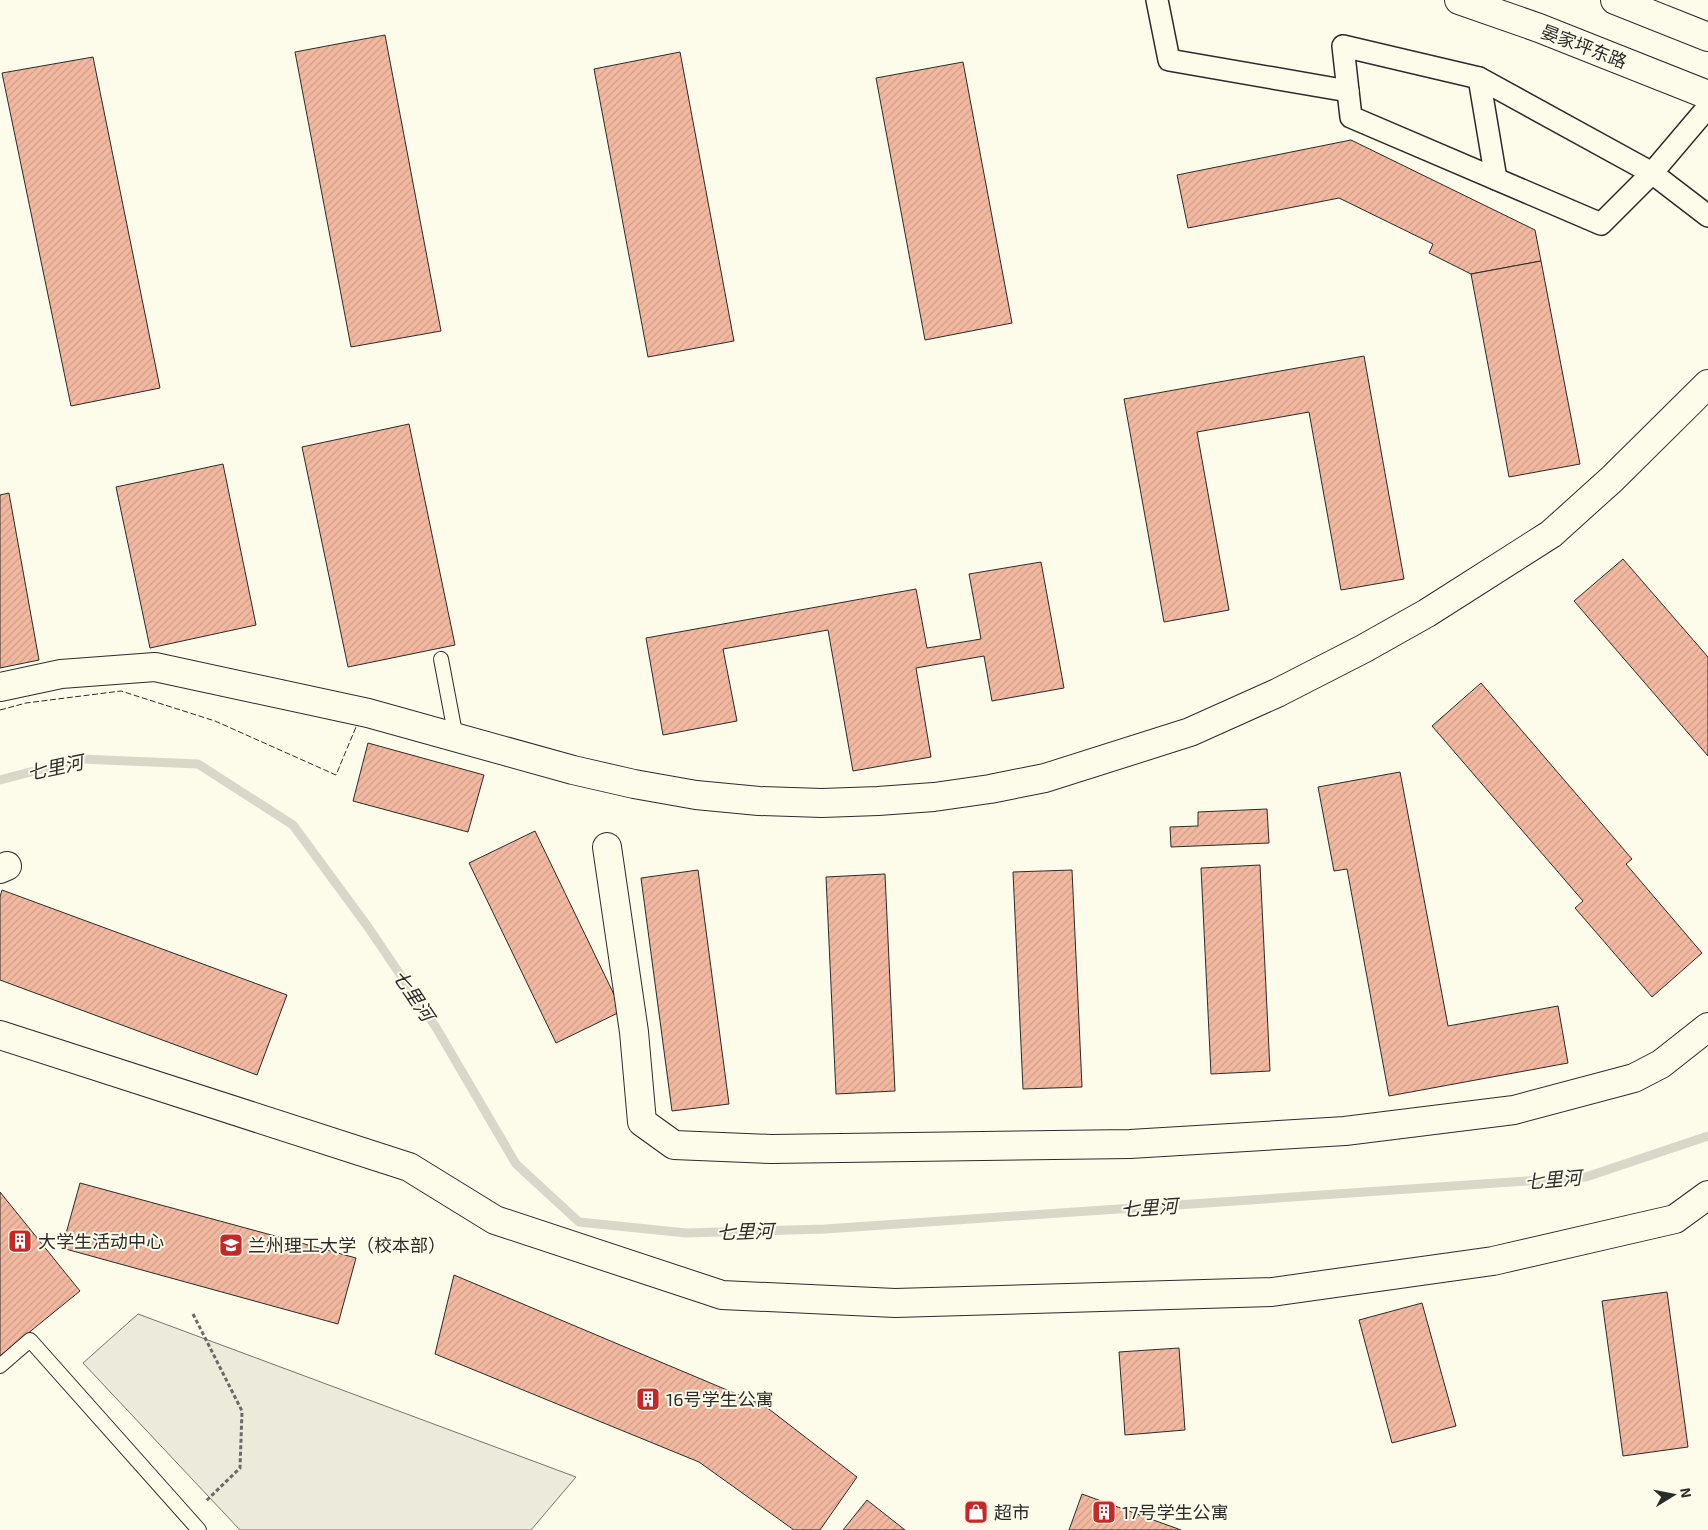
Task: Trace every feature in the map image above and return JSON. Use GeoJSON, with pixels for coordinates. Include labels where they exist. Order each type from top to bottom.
{"type":"FeatureCollection","features":[{"type":"Feature","properties":{"kind":"main road","name":"晏家坪东路"},"geometry":{"type":"LineString","coordinates":[[1459,0],[1539,28],[1708,95]]}},
{"type":"Feature","properties":{"kind":"main road"},"geometry":{"type":"LineString","coordinates":[[1615,0],[1708,37]]}},
{"type":"Feature","properties":{"kind":"main road"},"geometry":{"type":"LineString","coordinates":[[0,687],[61,674],[155,666],[368,713],[573,770],[634,784],[696,794],[759,801],[822,803],[887,801],[952,794],[1045,778],[1190,732],[1277,692],[1362,649],[1427,613],[1551,534],[1612,478],[1708,384]]}},
{"type":"Feature","properties":{"kind":"main road"},"geometry":{"type":"LineString","coordinates":[[608,847],[634,1032],[642,1122],[674,1145],[772,1149],[1130,1144],[1345,1131],[1514,1110],[1634,1078],[1661,1064],[1708,1027]]}},
{"type":"Feature","properties":{"kind":"main road"},"geometry":{"type":"LineString","coordinates":[[0,1035],[409,1167],[495,1220],[722,1295],[895,1303],[1272,1292],[1492,1261],[1675,1219],[1708,1195]]}},
{"type":"Feature","properties":{"kind":"street"},"geometry":{"type":"LineString","coordinates":[[1157,0],[1169,60],[1348,91]]}},
{"type":"Feature","properties":{"kind":"street"},"geometry":{"type":"LineString","coordinates":[[1708,106],[1652,173],[1601,224],[1351,116],[1343,46],[1479,78],[1652,173],[1708,216]]}},
{"type":"Feature","properties":{"kind":"street"},"geometry":{"type":"LineString","coordinates":[[1479,78],[1496,180]]}},
{"type":"Feature","properties":{"kind":"lane"},"geometry":{"type":"LineString","coordinates":[[441,659],[456,738]]}},
{"type":"Feature","properties":{"kind":"lane"},"geometry":{"type":"LineString","coordinates":[[0,1366],[30,1340],[199,1530]]}},
{"type":"Feature","properties":{"kind":"path"},"geometry":{"type":"LineString","coordinates":[[188,1517],[240,1468],[242,1411],[193,1314]]}},
{"type":"Feature","properties":{"kind":"shaded area"},"geometry":{"type":"Polygon","coordinates":[[[138,1314],[576,1477],[531,1530],[240,1530],[83,1363],[138,1314]]]}},
{"type":"Feature","properties":{"kind":"building"},"geometry":{"type":"Polygon","coordinates":[[[385,35],[441,331],[351,347],[295,52],[385,35]]]}},
{"type":"Feature","properties":{"kind":"building"},"geometry":{"type":"Polygon","coordinates":[[[680,52],[734,341],[648,357],[594,69],[680,52]]]}},
{"type":"Feature","properties":{"kind":"building"},"geometry":{"type":"Polygon","coordinates":[[[93,57],[160,388],[71,406],[2,73],[93,57]]]}},
{"type":"Feature","properties":{"kind":"building"},"geometry":{"type":"Polygon","coordinates":[[[963,62],[1012,323],[925,340],[876,78],[963,62]]]}},
{"type":"Feature","properties":{"kind":"building"},"geometry":{"type":"Polygon","coordinates":[[[1351,140],[1535,230],[1541,261],[1471,274],[1429,253],[1433,244],[1339,198],[1188,228],[1177,175],[1351,140]]]}},
{"type":"Feature","properties":{"kind":"building"},"geometry":{"type":"Polygon","coordinates":[[[1541,261],[1580,464],[1509,477],[1471,274],[1541,261]]]}},
{"type":"Feature","properties":{"kind":"building"},"geometry":{"type":"Polygon","coordinates":[[[1364,356],[1404,579],[1341,590],[1309,412],[1197,432],[1229,610],[1164,622],[1124,399],[1364,356]]]}},
{"type":"Feature","properties":{"kind":"building"},"geometry":{"type":"Polygon","coordinates":[[[409,424],[455,645],[348,667],[302,447],[409,424]]]}},
{"type":"Feature","properties":{"kind":"building"},"geometry":{"type":"Polygon","coordinates":[[[223,464],[256,625],[150,648],[116,487],[223,464]]]}},
{"type":"Feature","properties":{"kind":"building"},"geometry":{"type":"Polygon","coordinates":[[[9,493],[39,660],[0,668],[0,495],[9,493]]]}},
{"type":"Feature","properties":{"kind":"building"},"geometry":{"type":"Polygon","coordinates":[[[1623,559],[1708,657],[1708,756],[1574,601],[1623,559]]]}},
{"type":"Feature","properties":{"kind":"building"},"geometry":{"type":"Polygon","coordinates":[[[1041,562],[1064,688],[992,701],[984,656],[916,668],[931,757],[853,771],[828,630],[723,649],[737,721],[663,735],[646,638],[916,589],[927,648],[981,639],[969,574],[1041,562]]]}},
{"type":"Feature","properties":{"kind":"building"},"geometry":{"type":"Polygon","coordinates":[[[1481,683],[1632,859],[1626,864],[1702,953],[1652,997],[1575,908],[1583,901],[1432,726],[1481,683]]]}},
{"type":"Feature","properties":{"kind":"building"},"geometry":{"type":"Polygon","coordinates":[[[368,743],[484,775],[468,832],[353,801],[368,743]]]}},
{"type":"Feature","properties":{"kind":"building"},"geometry":{"type":"Polygon","coordinates":[[[1400,772],[1448,1026],[1558,1006],[1568,1063],[1389,1096],[1347,869],[1334,871],[1318,787],[1400,772]]]}},
{"type":"Feature","properties":{"kind":"building"},"geometry":{"type":"Polygon","coordinates":[[[1267,809],[1269,843],[1171,847],[1170,827],[1198,826],[1198,812],[1267,809]]]}},
{"type":"Feature","properties":{"kind":"building"},"geometry":{"type":"Polygon","coordinates":[[[535,831],[622,1011],[556,1043],[469,863],[535,831]]]}},
{"type":"Feature","properties":{"kind":"building"},"geometry":{"type":"Polygon","coordinates":[[[1260,865],[1270,1071],[1211,1074],[1201,868],[1260,865]]]}},
{"type":"Feature","properties":{"kind":"building"},"geometry":{"type":"Polygon","coordinates":[[[698,870],[729,1104],[672,1111],[641,878],[698,870]]]}},
{"type":"Feature","properties":{"kind":"building"},"geometry":{"type":"Polygon","coordinates":[[[1072,870],[1082,1087],[1023,1089],[1013,872],[1072,870]]]}},
{"type":"Feature","properties":{"kind":"building"},"geometry":{"type":"Polygon","coordinates":[[[885,874],[895,1091],[836,1094],[826,877],[885,874]]]}},
{"type":"Feature","properties":{"kind":"building"},"geometry":{"type":"Polygon","coordinates":[[[2,890],[287,995],[257,1075],[0,980],[0,897],[2,890]]]}},
{"type":"Feature","properties":{"kind":"building"},"geometry":{"type":"Polygon","coordinates":[[[80,1183],[356,1258],[338,1324],[62,1248],[80,1183]]]}},
{"type":"Feature","properties":{"kind":"building","name":"大学生活动中心"},"geometry":{"type":"Polygon","coordinates":[[[0,1192],[80,1291],[0,1356],[0,1192]]]}},
{"type":"Feature","properties":{"kind":"building","name":"16号学生公寓"},"geometry":{"type":"Polygon","coordinates":[[[454,1275],[765,1406],[857,1477],[820,1530],[794,1530],[699,1462],[435,1354],[454,1275]]]}},
{"type":"Feature","properties":{"kind":"building"},"geometry":{"type":"Polygon","coordinates":[[[1667,1292],[1688,1447],[1623,1456],[1602,1301],[1667,1292]]]}},
{"type":"Feature","properties":{"kind":"building"},"geometry":{"type":"Polygon","coordinates":[[[1422,1303],[1456,1426],[1392,1443],[1359,1320],[1422,1303]]]}},
{"type":"Feature","properties":{"kind":"building"},"geometry":{"type":"Polygon","coordinates":[[[1179,1348],[1185,1430],[1125,1435],[1119,1352],[1179,1348]]]}},
{"type":"Feature","properties":{"kind":"building","name":"17号学生公寓"},"geometry":{"type":"Polygon","coordinates":[[[1082,1494],[1181,1530],[1069,1530],[1082,1494]]]}},
{"type":"Feature","properties":{"kind":"building"},"geometry":{"type":"Polygon","coordinates":[[[867,1500],[905,1530],[843,1530],[867,1500]]]}},
{"type":"Feature","properties":{"kind":"waterway","name":"七里河"},"geometry":{"type":"LineString","coordinates":[[0,780],[81,759],[198,764],[293,825],[368,927],[437,1029],[516,1164],[579,1222],[686,1233],[825,1229],[1586,1177],[1708,1136]]}},
{"type":"Feature","properties":{"kind":"fence"},"geometry":{"type":"LineString","coordinates":[[0,710],[26,703],[121,691],[215,721],[336,775],[356,727]]}},
{"type":"Feature","properties":{"kind":"place","name":"大学生活动中心"},"geometry":{"type":"Point","coordinates":[20,1241]}},
{"type":"Feature","properties":{"kind":"place","name":"兰州理工大学（校本部）"},"geometry":{"type":"Point","coordinates":[231,1245]}},
{"type":"Feature","properties":{"kind":"place","name":"16号学生公寓"},"geometry":{"type":"Point","coordinates":[648,1399]}},
{"type":"Feature","properties":{"kind":"place","name":"超市"},"geometry":{"type":"Point","coordinates":[976,1512]}},
{"type":"Feature","properties":{"kind":"place","name":"17号学生公寓"},"geometry":{"type":"Point","coordinates":[1104,1512]}}]}
